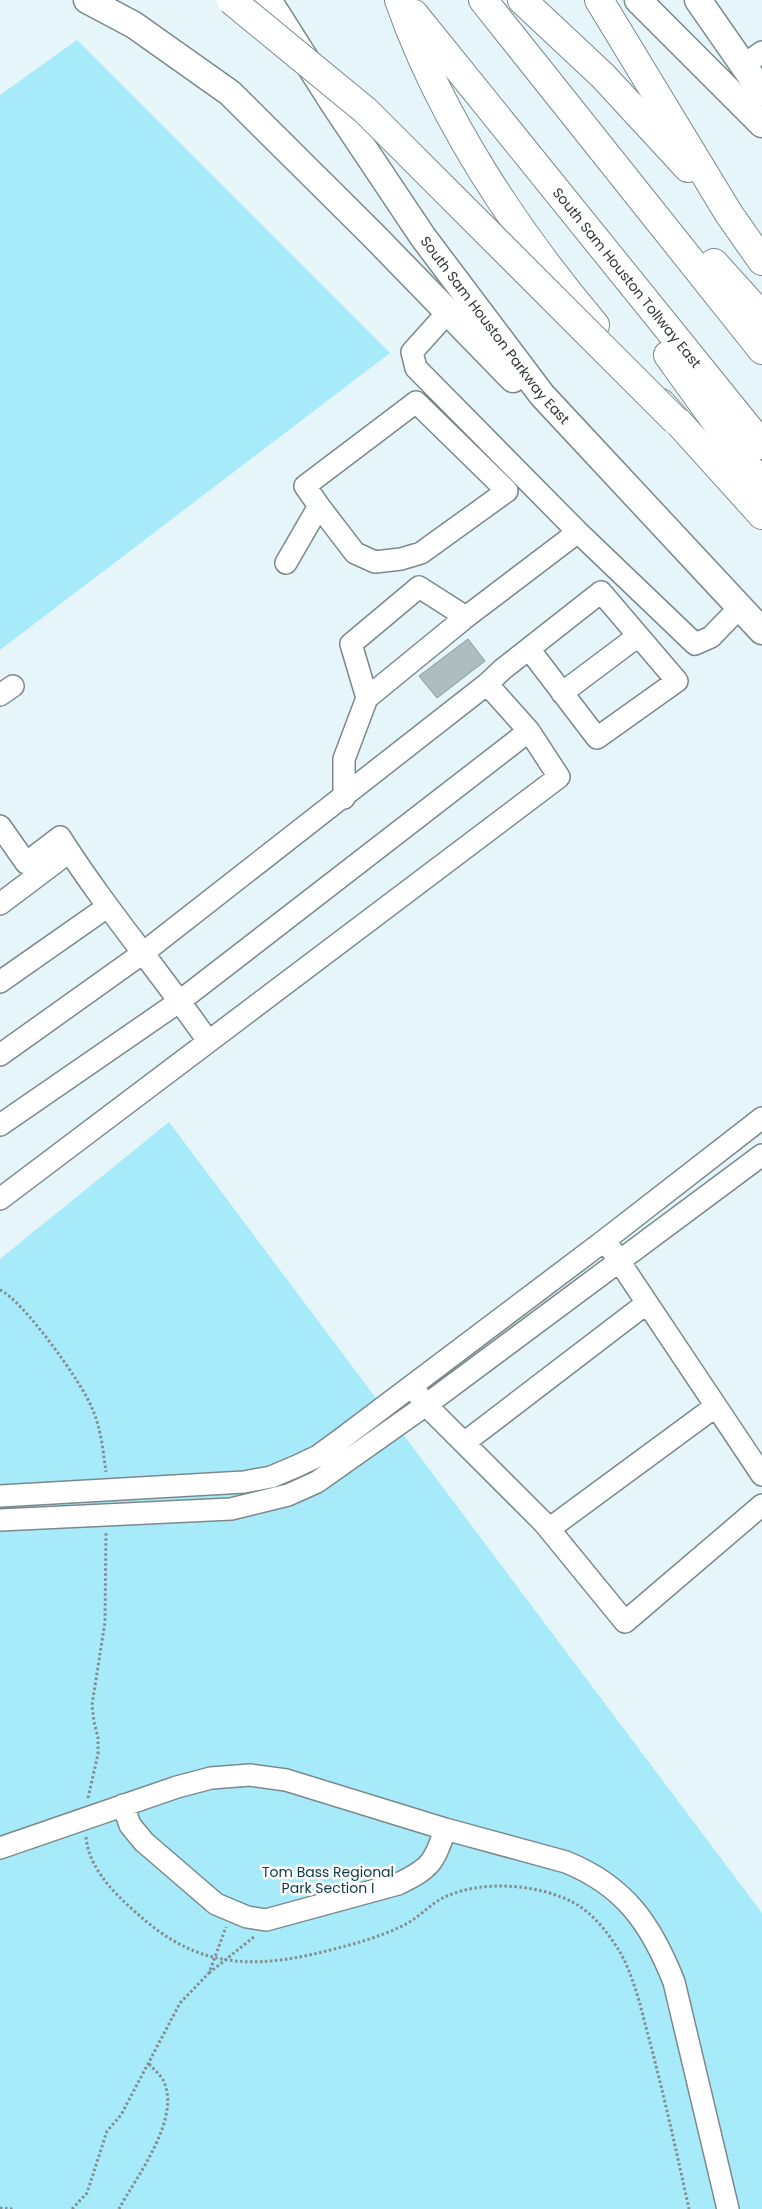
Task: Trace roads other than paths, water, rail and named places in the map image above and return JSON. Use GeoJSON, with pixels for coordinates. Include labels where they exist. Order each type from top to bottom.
{"type":"FeatureCollection","features":[{"type":"Feature","properties":{"kind":"highway"},"geometry":{"type":"LineString","coordinates":[[231,0],[366,111],[676,421]]}},
{"type":"Feature","properties":{"kind":"highway"},"geometry":{"type":"LineString","coordinates":[[399,0],[434,84],[471,152],[516,222],[572,298],[676,421],[762,515]]}},
{"type":"Feature","properties":{"kind":"highway"},"geometry":{"type":"LineString","coordinates":[[403,0],[491,111],[762,486]]}},
{"type":"Feature","properties":{"kind":"highway"},"geometry":{"type":"LineString","coordinates":[[483,0],[762,350]]}},
{"type":"Feature","properties":{"kind":"highway"},"geometry":{"type":"LineString","coordinates":[[522,0],[603,76],[729,214]]}},
{"type":"Feature","properties":{"kind":"highway"},"geometry":{"type":"LineString","coordinates":[[599,0],[729,214],[762,261]]}},
{"type":"Feature","properties":{"kind":"highway"},"geometry":{"type":"LineString","coordinates":[[557,92],[762,316]]}},
{"type":"Feature","properties":{"kind":"highway","name":"South Sam Houston Tollway East"},"geometry":{"type":"LineString","coordinates":[[491,111],[762,445]]}},
{"type":"Feature","properties":{"kind":"main road"},"geometry":{"type":"LineString","coordinates":[[87,0],[134,25],[230,93],[367,228],[512,378],[542,395]]}},
{"type":"Feature","properties":{"kind":"main road","name":"South Sam Houston Parkway East"},"geometry":{"type":"LineString","coordinates":[[268,0],[334,104],[423,237],[542,395],[762,631]]}},
{"type":"Feature","properties":{"kind":"main road"},"geometry":{"type":"LineString","coordinates":[[638,0],[762,124]]}},
{"type":"Feature","properties":{"kind":"main road"},"geometry":{"type":"LineString","coordinates":[[698,0],[753,59],[762,92]]}},
{"type":"Feature","properties":{"kind":"lane"},"geometry":{"type":"LineString","coordinates":[[448,312],[412,352],[416,368],[578,532],[695,644],[712,637],[739,608]]}},
{"type":"Feature","properties":{"kind":"lane"},"geometry":{"type":"LineString","coordinates":[[416,402],[507,491],[421,553],[400,559],[375,562],[355,553],[319,506],[305,486],[416,402]]}},
{"type":"Feature","properties":{"kind":"lane"},"geometry":{"type":"LineString","coordinates":[[286,563],[319,506]]}},
{"type":"Feature","properties":{"kind":"lane"},"geometry":{"type":"LineString","coordinates":[[344,798],[344,759],[367,698],[466,617],[578,532]]}},
{"type":"Feature","properties":{"kind":"lane"},"geometry":{"type":"LineString","coordinates":[[367,698],[352,644],[419,588],[466,617]]}},
{"type":"Feature","properties":{"kind":"lane"},"geometry":{"type":"LineString","coordinates":[[0,1055],[143,953],[344,798],[529,649],[601,592],[677,681],[597,738],[529,649]]}},
{"type":"Feature","properties":{"kind":"lane"},"geometry":{"type":"LineString","coordinates":[[562,693],[638,636]]}},
{"type":"Feature","properties":{"kind":"lane"},"geometry":{"type":"LineString","coordinates":[[0,1199],[560,777],[529,731],[487,684]]}},
{"type":"Feature","properties":{"kind":"lane"},"geometry":{"type":"LineString","coordinates":[[0,1126],[180,1001],[529,731]]}},
{"type":"Feature","properties":{"kind":"lane"},"geometry":{"type":"LineString","coordinates":[[0,826],[26,862],[60,837],[107,907],[180,1001],[208,1041]]}},
{"type":"Feature","properties":{"kind":"lane"},"geometry":{"type":"LineString","coordinates":[[0,904],[69,852]]}},
{"type":"Feature","properties":{"kind":"lane"},"geometry":{"type":"LineString","coordinates":[[0,982],[107,907]]}},
{"type":"Feature","properties":{"kind":"lane"},"geometry":{"type":"LineString","coordinates":[[0,1496],[244,1482],[270,1478],[318,1456],[413,1387],[762,1118]]}},
{"type":"Feature","properties":{"kind":"lane"},"geometry":{"type":"LineString","coordinates":[[0,1520],[231,1509],[288,1495],[317,1482],[426,1404],[762,1155]]}},
{"type":"Feature","properties":{"kind":"lane"},"geometry":{"type":"LineString","coordinates":[[605,1240],[762,1475]]}},
{"type":"Feature","properties":{"kind":"lane"},"geometry":{"type":"LineString","coordinates":[[464,1443],[647,1303]]}},
{"type":"Feature","properties":{"kind":"lane"},"geometry":{"type":"LineString","coordinates":[[413,1387],[426,1404],[549,1530],[626,1622],[762,1505]]}},
{"type":"Feature","properties":{"kind":"lane"},"geometry":{"type":"LineString","coordinates":[[549,1530],[716,1406]]}},
{"type":"Feature","properties":{"kind":"lane"},"geometry":{"type":"LineString","coordinates":[[113,1490],[119,1514]]}},
{"type":"Feature","properties":{"kind":"lane"},"geometry":{"type":"LineString","coordinates":[[0,1848],[123,1805],[210,1778],[250,1775],[286,1780],[445,1829],[566,1862],[584,1870],[600,1878],[636,1911],[652,1934],[674,1982],[728,2209]]}},
{"type":"Feature","properties":{"kind":"lane"},"geometry":{"type":"LineString","coordinates":[[123,1805],[130,1824],[144,1842],[216,1904],[246,1918],[266,1920],[398,1884],[406,1880],[428,1866],[438,1855],[445,1829]]}},
{"type":"Feature","properties":{"kind":"park label","name":"Tom Bass Regional Park Section I"},"geometry":{"type":"Point","coordinates":[328,1880]}}]}
